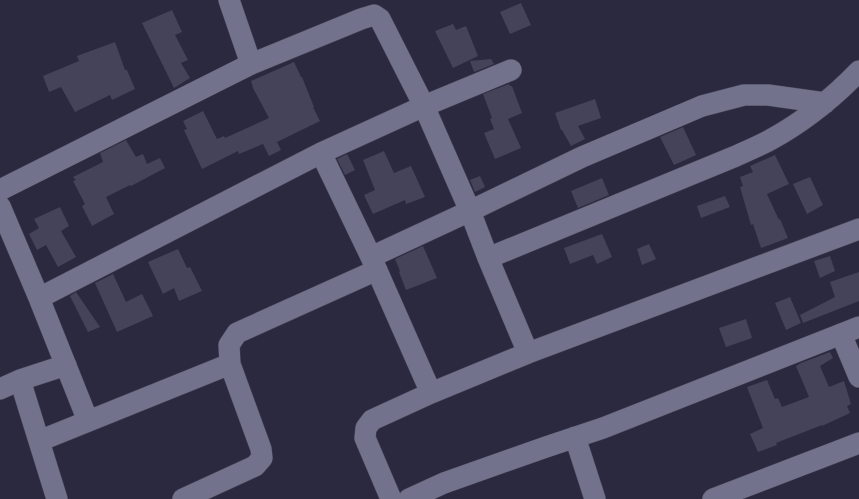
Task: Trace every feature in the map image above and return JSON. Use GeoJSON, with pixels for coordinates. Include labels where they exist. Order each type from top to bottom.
{"type":"FeatureCollection","features":[{"type":"Feature","properties":{"kind":"street"},"geometry":{"type":"LineString","coordinates":[[228,0],[251,64]]}},
{"type":"Feature","properties":{"kind":"street"},"geometry":{"type":"LineString","coordinates":[[0,190],[251,64],[361,19],[374,16],[380,20],[424,106],[470,212],[528,353]]}},
{"type":"Feature","properties":{"kind":"street"},"geometry":{"type":"LineString","coordinates":[[39,298],[321,153],[424,106],[511,70]]}},
{"type":"Feature","properties":{"kind":"street"},"geometry":{"type":"LineString","coordinates":[[488,258],[769,141],[792,127],[825,103],[859,71]]}},
{"type":"Feature","properties":{"kind":"street"},"geometry":{"type":"LineString","coordinates":[[183,499],[255,466],[262,458],[261,449],[230,364],[229,345],[237,333],[470,212],[582,157],[702,106],[744,95],[768,95],[825,103]]}},
{"type":"Feature","properties":{"kind":"street"},"geometry":{"type":"LineString","coordinates":[[321,153],[374,263],[431,393]]}},
{"type":"Feature","properties":{"kind":"street"},"geometry":{"type":"LineString","coordinates":[[0,206],[6,240],[39,298],[88,421]]}},
{"type":"Feature","properties":{"kind":"street"},"geometry":{"type":"LineString","coordinates":[[392,499],[366,438],[366,428],[372,420],[431,393],[528,353],[859,229]]}},
{"type":"Feature","properties":{"kind":"street"},"geometry":{"type":"LineString","coordinates":[[409,499],[444,483],[603,428],[850,331],[859,377]]}},
{"type":"Feature","properties":{"kind":"street"},"geometry":{"type":"LineString","coordinates":[[39,441],[230,364]]}},
{"type":"Feature","properties":{"kind":"street"},"geometry":{"type":"LineString","coordinates":[[0,389],[20,380],[66,365]]}},
{"type":"Feature","properties":{"kind":"street"},"geometry":{"type":"LineString","coordinates":[[20,380],[57,499]]}},
{"type":"Feature","properties":{"kind":"street"},"geometry":{"type":"LineString","coordinates":[[574,438],[595,499]]}},
{"type":"Feature","properties":{"kind":"street"},"geometry":{"type":"LineString","coordinates":[[713,499],[859,443]]}},
{"type":"Feature","properties":{"kind":"building"},"geometry":{"type":"Polygon","coordinates":[[[521,3],[531,25],[510,34],[500,12],[521,3]]]}},
{"type":"Feature","properties":{"kind":"building"},"geometry":{"type":"Polygon","coordinates":[[[172,10],[182,32],[175,35],[188,60],[181,63],[190,78],[174,88],[142,23],[172,10]]]}},
{"type":"Feature","properties":{"kind":"building"},"geometry":{"type":"Polygon","coordinates":[[[453,24],[456,30],[466,26],[478,56],[453,68],[435,31],[453,24]]]}},
{"type":"Feature","properties":{"kind":"building"},"geometry":{"type":"Polygon","coordinates":[[[115,42],[125,70],[127,70],[135,89],[112,100],[110,95],[75,112],[61,87],[49,92],[43,76],[79,61],[77,56],[115,42]]]}},
{"type":"Feature","properties":{"kind":"building"},"geometry":{"type":"Polygon","coordinates":[[[491,59],[494,64],[474,72],[470,61],[491,59]]]}},
{"type":"Feature","properties":{"kind":"building"},"geometry":{"type":"Polygon","coordinates":[[[294,62],[302,77],[320,121],[277,142],[281,150],[269,156],[263,144],[239,154],[238,151],[202,169],[184,130],[187,129],[183,121],[203,111],[217,139],[224,136],[225,138],[269,118],[253,88],[251,81],[294,62]]]}},
{"type":"Feature","properties":{"kind":"building"},"geometry":{"type":"Polygon","coordinates":[[[509,84],[512,86],[522,113],[508,119],[521,148],[495,159],[484,133],[494,129],[490,119],[492,118],[483,94],[509,84]]]}},
{"type":"Feature","properties":{"kind":"building"},"geometry":{"type":"Polygon","coordinates":[[[595,99],[601,118],[578,126],[585,139],[571,146],[561,130],[555,113],[595,99]]]}},
{"type":"Feature","properties":{"kind":"building"},"geometry":{"type":"Polygon","coordinates":[[[683,127],[696,155],[674,165],[660,137],[683,127]]]}},
{"type":"Feature","properties":{"kind":"building"},"geometry":{"type":"Polygon","coordinates":[[[126,140],[136,157],[143,154],[147,164],[160,158],[165,168],[106,197],[114,214],[92,226],[82,206],[85,204],[73,181],[76,180],[73,177],[103,162],[100,153],[126,140]]]}},
{"type":"Feature","properties":{"kind":"building"},"geometry":{"type":"Polygon","coordinates":[[[384,151],[394,173],[411,166],[425,197],[406,204],[405,200],[373,214],[364,195],[375,190],[363,160],[384,151]]]}},
{"type":"Feature","properties":{"kind":"building"},"geometry":{"type":"Polygon","coordinates":[[[347,154],[355,170],[345,175],[337,159],[347,154]]]}},
{"type":"Feature","properties":{"kind":"building"},"geometry":{"type":"Polygon","coordinates":[[[775,155],[789,184],[767,194],[788,238],[761,248],[753,224],[751,225],[740,187],[743,186],[740,177],[753,172],[750,166],[775,155]]]}},
{"type":"Feature","properties":{"kind":"building"},"geometry":{"type":"Polygon","coordinates":[[[480,176],[485,187],[475,192],[470,180],[480,176]]]}},
{"type":"Feature","properties":{"kind":"building"},"geometry":{"type":"Polygon","coordinates":[[[810,177],[823,205],[807,214],[793,184],[810,177]]]}},
{"type":"Feature","properties":{"kind":"building"},"geometry":{"type":"Polygon","coordinates":[[[602,178],[609,195],[578,208],[571,191],[602,178]]]}},
{"type":"Feature","properties":{"kind":"building"},"geometry":{"type":"Polygon","coordinates":[[[725,196],[730,207],[701,218],[697,206],[725,196]]]}},
{"type":"Feature","properties":{"kind":"building"},"geometry":{"type":"Polygon","coordinates":[[[60,207],[69,226],[61,231],[76,257],[58,267],[46,245],[37,250],[29,234],[39,228],[34,219],[60,207]]]}},
{"type":"Feature","properties":{"kind":"building"},"geometry":{"type":"Polygon","coordinates":[[[602,234],[612,257],[597,264],[593,255],[570,264],[564,248],[602,234]]]}},
{"type":"Feature","properties":{"kind":"building"},"geometry":{"type":"Polygon","coordinates":[[[649,244],[656,259],[642,265],[637,249],[649,244]]]}},
{"type":"Feature","properties":{"kind":"building"},"geometry":{"type":"Polygon","coordinates":[[[423,246],[437,278],[406,290],[395,259],[423,246]]]}},
{"type":"Feature","properties":{"kind":"building"},"geometry":{"type":"Polygon","coordinates":[[[178,249],[187,268],[190,267],[202,291],[179,301],[174,288],[163,294],[148,262],[178,249]]]}},
{"type":"Feature","properties":{"kind":"building"},"geometry":{"type":"Polygon","coordinates":[[[830,256],[835,271],[820,278],[814,261],[830,256]]]}},
{"type":"Feature","properties":{"kind":"building"},"geometry":{"type":"Polygon","coordinates":[[[859,272],[859,301],[803,323],[800,315],[835,297],[830,282],[859,272]]]}},
{"type":"Feature","properties":{"kind":"building"},"geometry":{"type":"Polygon","coordinates":[[[113,274],[126,302],[142,294],[153,316],[117,332],[95,283],[113,274]]]}},
{"type":"Feature","properties":{"kind":"building"},"geometry":{"type":"Polygon","coordinates":[[[76,292],[100,327],[88,332],[70,296],[76,292]]]}},
{"type":"Feature","properties":{"kind":"building"},"geometry":{"type":"Polygon","coordinates":[[[790,297],[801,323],[786,330],[775,303],[790,297]]]}},
{"type":"Feature","properties":{"kind":"building"},"geometry":{"type":"Polygon","coordinates":[[[746,319],[752,338],[726,347],[719,328],[746,319]]]}},
{"type":"Feature","properties":{"kind":"building"},"geometry":{"type":"Polygon","coordinates":[[[830,352],[833,358],[820,366],[829,387],[844,381],[851,404],[847,406],[850,413],[822,426],[776,443],[777,445],[758,452],[750,434],[763,428],[747,387],[767,380],[775,399],[778,398],[782,407],[809,397],[796,366],[830,352]]]}}]}
